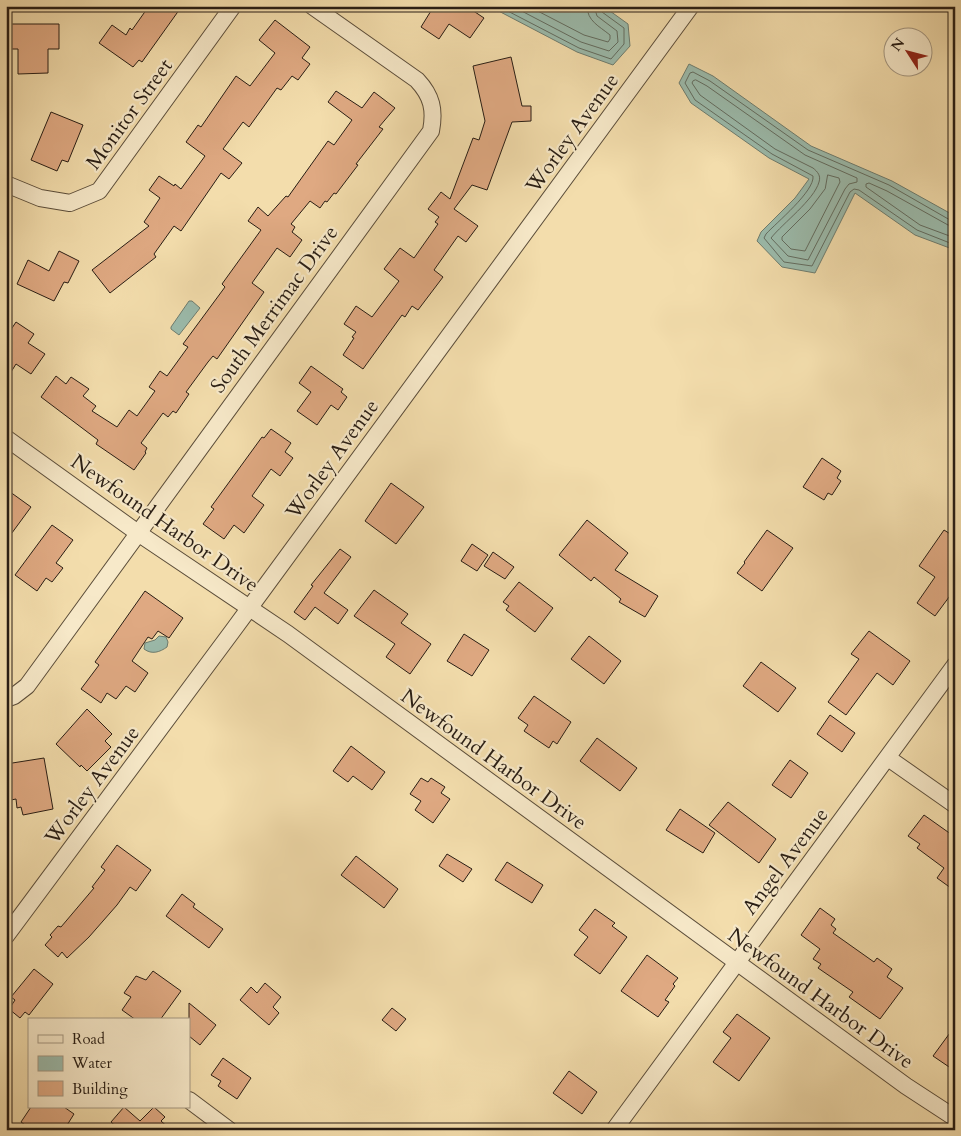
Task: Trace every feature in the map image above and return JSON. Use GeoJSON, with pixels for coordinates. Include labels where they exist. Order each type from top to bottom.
{"type":"FeatureCollection","features":[{"type":"Feature","properties":{"kind":"street","name":"Monitor Street"},"geometry":{"type":"LineString","coordinates":[[6,184],[40,198],[70,203],[99,191],[233,6]]}},
{"type":"Feature","properties":{"kind":"street","name":"South Merrimac Drive"},"geometry":{"type":"LineString","coordinates":[[6,699],[14,696],[27,686],[431,131],[433,119],[432,106],[427,92],[417,80],[312,6]]}},
{"type":"Feature","properties":{"kind":"street","name":"Worley Avenue"},"geometry":{"type":"LineString","coordinates":[[6,936],[691,6]]}},
{"type":"Feature","properties":{"kind":"street","name":"Newfound Harbor Drive"},"geometry":{"type":"LineString","coordinates":[[6,438],[138,533],[288,634],[906,1086],[955,1118]]}},
{"type":"Feature","properties":{"kind":"street","name":"Angel Avenue"},"geometry":{"type":"LineString","coordinates":[[614,1130],[955,665]]}},
{"type":"Feature","properties":{"kind":"street"},"geometry":{"type":"LineString","coordinates":[[888,758],[955,805]]}},
{"type":"Feature","properties":{"kind":"street"},"geometry":{"type":"LineString","coordinates":[[190,1101],[229,1130]]}},
{"type":"Feature","properties":{"kind":"water"},"geometry":{"type":"Polygon","coordinates":[[[489,6],[603,6],[628,24],[630,46],[613,65],[577,52],[489,6]]]}},
{"type":"Feature","properties":{"kind":"water"},"geometry":{"type":"Polygon","coordinates":[[[689,64],[713,76],[811,146],[892,181],[955,216],[955,250],[915,235],[855,193],[815,273],[782,267],[757,241],[761,232],[795,198],[809,179],[769,158],[691,103],[679,83],[689,64]]]}},
{"type":"Feature","properties":{"kind":"water"},"geometry":{"type":"Polygon","coordinates":[[[189,301],[192,301],[200,308],[179,335],[171,327],[189,301]]]}},
{"type":"Feature","properties":{"kind":"water"},"geometry":{"type":"Polygon","coordinates":[[[159,636],[166,637],[167,647],[156,652],[144,649],[145,643],[155,640],[159,636]]]}},
{"type":"Feature","properties":{"kind":"building"},"geometry":{"type":"Polygon","coordinates":[[[149,6],[182,6],[142,62],[139,60],[133,67],[99,43],[112,25],[126,35],[130,28],[132,30],[149,6]]]}},
{"type":"Feature","properties":{"kind":"building"},"geometry":{"type":"Polygon","coordinates":[[[434,6],[466,6],[484,18],[470,38],[449,24],[439,39],[421,27],[434,6]]]}},
{"type":"Feature","properties":{"kind":"building"},"geometry":{"type":"Polygon","coordinates":[[[275,20],[310,47],[302,58],[310,64],[298,80],[292,76],[281,90],[277,88],[249,127],[243,122],[223,149],[242,163],[229,179],[221,173],[181,231],[174,226],[154,254],[156,257],[110,293],[92,270],[149,226],[144,222],[160,198],[149,190],[159,176],[181,189],[205,156],[186,142],[198,125],[201,127],[236,76],[250,86],[275,53],[259,40],[275,20]]]}},
{"type":"Feature","properties":{"kind":"building"},"geometry":{"type":"Polygon","coordinates":[[[11,24],[59,24],[59,49],[48,49],[48,73],[18,74],[18,49],[11,49],[11,24]]]}},
{"type":"Feature","properties":{"kind":"building"},"geometry":{"type":"Polygon","coordinates":[[[511,57],[522,106],[531,106],[531,121],[512,122],[487,190],[472,185],[454,209],[478,226],[466,242],[458,236],[434,270],[443,277],[418,310],[412,306],[405,317],[402,315],[363,369],[343,355],[356,332],[344,324],[356,306],[372,317],[399,281],[384,269],[400,248],[414,258],[438,224],[435,222],[439,217],[428,209],[441,192],[450,199],[473,138],[479,140],[485,121],[473,66],[511,57]]]}},
{"type":"Feature","properties":{"kind":"building"},"geometry":{"type":"Polygon","coordinates":[[[336,91],[362,108],[374,92],[395,108],[379,127],[383,129],[336,194],[334,193],[320,208],[310,201],[291,224],[295,227],[292,232],[302,240],[290,257],[277,248],[252,283],[264,292],[217,359],[213,356],[186,392],[189,394],[176,413],[173,411],[168,417],[163,413],[141,443],[147,448],[146,453],[134,470],[96,444],[98,440],[41,397],[56,376],[66,384],[71,377],[89,389],[83,396],[96,406],[92,411],[117,427],[129,410],[137,416],[155,391],[149,387],[160,371],[167,376],[188,347],[183,344],[225,287],[222,284],[261,230],[248,221],[258,207],[268,216],[286,196],[288,197],[328,141],[334,145],[352,120],[328,102],[336,91]]]}},
{"type":"Feature","properties":{"kind":"building"},"geometry":{"type":"Polygon","coordinates":[[[51,112],[83,125],[68,162],[62,160],[57,171],[31,160],[51,112]]]}},
{"type":"Feature","properties":{"kind":"building"},"geometry":{"type":"Polygon","coordinates":[[[59,251],[79,261],[68,283],[64,282],[54,301],[17,284],[28,260],[49,271],[59,251]]]}},
{"type":"Feature","properties":{"kind":"building"},"geometry":{"type":"Polygon","coordinates":[[[16,322],[34,334],[28,343],[45,354],[31,374],[16,364],[6,380],[6,337],[16,322]]]}},
{"type":"Feature","properties":{"kind":"building"},"geometry":{"type":"Polygon","coordinates":[[[311,366],[343,389],[341,392],[347,397],[338,410],[331,405],[317,425],[297,411],[311,392],[299,383],[311,366]]]}},
{"type":"Feature","properties":{"kind":"building"},"geometry":{"type":"Polygon","coordinates":[[[271,429],[291,443],[285,452],[293,458],[280,476],[271,469],[252,496],[264,505],[244,533],[234,525],[224,539],[203,524],[214,509],[211,507],[262,437],[264,438],[271,429]]]}},
{"type":"Feature","properties":{"kind":"building"},"geometry":{"type":"Polygon","coordinates":[[[822,458],[841,471],[837,478],[841,481],[832,495],[828,493],[824,500],[803,487],[822,458]]]}},
{"type":"Feature","properties":{"kind":"building"},"geometry":{"type":"Polygon","coordinates":[[[391,483],[424,507],[396,544],[365,521],[391,483]]]}},
{"type":"Feature","properties":{"kind":"building"},"geometry":{"type":"Polygon","coordinates":[[[6,489],[31,507],[6,541],[6,489]]]}},
{"type":"Feature","properties":{"kind":"building"},"geometry":{"type":"Polygon","coordinates":[[[587,520],[628,553],[615,570],[658,596],[645,617],[619,602],[621,599],[594,577],[591,581],[559,555],[587,520]]]}},
{"type":"Feature","properties":{"kind":"building"},"geometry":{"type":"Polygon","coordinates":[[[52,525],[73,540],[56,563],[63,568],[52,582],[46,578],[37,591],[15,575],[52,525]]]}},
{"type":"Feature","properties":{"kind":"building"},"geometry":{"type":"Polygon","coordinates":[[[767,530],[793,548],[762,591],[737,573],[767,530]]]}},
{"type":"Feature","properties":{"kind":"building"},"geometry":{"type":"Polygon","coordinates":[[[944,530],[955,537],[955,589],[935,616],[917,603],[935,577],[919,566],[944,530]]]}},
{"type":"Feature","properties":{"kind":"building"},"geometry":{"type":"Polygon","coordinates":[[[472,544],[488,555],[477,571],[461,561],[472,544]]]}},
{"type":"Feature","properties":{"kind":"building"},"geometry":{"type":"Polygon","coordinates":[[[340,549],[351,557],[324,593],[348,610],[338,624],[315,607],[305,620],[294,612],[313,586],[311,585],[340,549]]]}},
{"type":"Feature","properties":{"kind":"building"},"geometry":{"type":"Polygon","coordinates":[[[493,552],[514,567],[505,579],[484,566],[493,552]]]}},
{"type":"Feature","properties":{"kind":"building"},"geometry":{"type":"Polygon","coordinates":[[[519,582],[553,608],[535,632],[506,610],[509,606],[503,602],[519,582]]]}},
{"type":"Feature","properties":{"kind":"building"},"geometry":{"type":"Polygon","coordinates":[[[374,590],[408,614],[401,623],[431,644],[410,674],[386,657],[395,644],[354,616],[374,590]]]}},
{"type":"Feature","properties":{"kind":"building"},"geometry":{"type":"Polygon","coordinates":[[[145,591],[183,618],[169,638],[158,631],[152,639],[148,637],[132,661],[148,673],[135,692],[126,686],[116,699],[107,693],[101,703],[81,689],[99,665],[95,662],[145,591]]]}},
{"type":"Feature","properties":{"kind":"building"},"geometry":{"type":"Polygon","coordinates":[[[869,631],[910,661],[893,685],[877,673],[846,715],[828,702],[859,659],[851,654],[869,631]]]}},
{"type":"Feature","properties":{"kind":"building"},"geometry":{"type":"Polygon","coordinates":[[[464,634],[489,650],[472,676],[447,661],[464,634]]]}},
{"type":"Feature","properties":{"kind":"building"},"geometry":{"type":"Polygon","coordinates":[[[589,636],[621,661],[604,684],[571,659],[589,636]]]}},
{"type":"Feature","properties":{"kind":"building"},"geometry":{"type":"Polygon","coordinates":[[[761,662],[796,688],[778,712],[743,686],[761,662]]]}},
{"type":"Feature","properties":{"kind":"building"},"geometry":{"type":"Polygon","coordinates":[[[534,696],[571,722],[557,744],[553,741],[549,748],[524,731],[528,725],[518,718],[534,696]]]}},
{"type":"Feature","properties":{"kind":"building"},"geometry":{"type":"Polygon","coordinates":[[[87,709],[112,734],[105,741],[111,747],[87,771],[81,765],[80,767],[56,744],[87,709]]]}},
{"type":"Feature","properties":{"kind":"building"},"geometry":{"type":"Polygon","coordinates":[[[830,715],[855,733],[842,752],[817,734],[830,715]]]}},
{"type":"Feature","properties":{"kind":"building"},"geometry":{"type":"Polygon","coordinates":[[[597,738],[637,768],[620,791],[580,761],[597,738]]]}},
{"type":"Feature","properties":{"kind":"building"},"geometry":{"type":"Polygon","coordinates":[[[351,746],[385,772],[372,790],[353,776],[348,782],[333,771],[351,746]]]}},
{"type":"Feature","properties":{"kind":"building"},"geometry":{"type":"Polygon","coordinates":[[[44,758],[53,809],[23,815],[21,807],[17,808],[16,799],[6,801],[6,764],[44,758]]]}},
{"type":"Feature","properties":{"kind":"building"},"geometry":{"type":"Polygon","coordinates":[[[790,760],[808,773],[791,798],[772,785],[790,760]]]}},
{"type":"Feature","properties":{"kind":"building"},"geometry":{"type":"Polygon","coordinates":[[[421,778],[428,782],[431,778],[445,787],[441,793],[450,799],[433,823],[415,810],[421,801],[410,794],[421,778]]]}},
{"type":"Feature","properties":{"kind":"building"},"geometry":{"type":"Polygon","coordinates":[[[728,802],[776,839],[759,863],[709,825],[728,802]]]}},
{"type":"Feature","properties":{"kind":"building"},"geometry":{"type":"Polygon","coordinates":[[[680,809],[715,833],[703,853],[666,830],[680,809]]]}},
{"type":"Feature","properties":{"kind":"building"},"geometry":{"type":"Polygon","coordinates":[[[924,815],[955,837],[955,891],[937,878],[944,868],[917,848],[920,844],[908,836],[924,815]]]}},
{"type":"Feature","properties":{"kind":"building"},"geometry":{"type":"Polygon","coordinates":[[[117,845],[151,870],[136,891],[130,887],[89,937],[67,958],[62,952],[58,957],[45,945],[52,937],[50,935],[58,926],[61,927],[94,888],[92,887],[105,870],[101,867],[117,845]]]}},
{"type":"Feature","properties":{"kind":"building"},"geometry":{"type":"Polygon","coordinates":[[[447,854],[472,869],[463,882],[439,866],[447,854]]]}},
{"type":"Feature","properties":{"kind":"building"},"geometry":{"type":"Polygon","coordinates":[[[356,856],[398,889],[384,908],[341,875],[356,856]]]}},
{"type":"Feature","properties":{"kind":"building"},"geometry":{"type":"Polygon","coordinates":[[[507,862],[543,885],[532,903],[495,880],[507,862]]]}},
{"type":"Feature","properties":{"kind":"building"},"geometry":{"type":"Polygon","coordinates":[[[182,894],[195,904],[193,907],[223,929],[209,948],[166,916],[182,894]]]}},
{"type":"Feature","properties":{"kind":"building"},"geometry":{"type":"Polygon","coordinates":[[[820,908],[835,919],[831,925],[836,929],[833,933],[874,962],[877,958],[892,969],[887,977],[903,988],[880,1019],[849,997],[853,992],[818,968],[821,964],[813,959],[820,949],[801,935],[820,908]]]}},
{"type":"Feature","properties":{"kind":"building"},"geometry":{"type":"Polygon","coordinates":[[[595,909],[615,923],[612,926],[627,937],[600,974],[574,955],[588,937],[579,930],[595,909]]]}},
{"type":"Feature","properties":{"kind":"building"},"geometry":{"type":"Polygon","coordinates":[[[647,955],[678,978],[665,1000],[669,1002],[658,1017],[621,991],[647,955]]]}},
{"type":"Feature","properties":{"kind":"building"},"geometry":{"type":"Polygon","coordinates":[[[34,969],[53,984],[29,1015],[25,1012],[20,1018],[9,1009],[15,1000],[11,997],[34,969]]]}},
{"type":"Feature","properties":{"kind":"building"},"geometry":{"type":"Polygon","coordinates":[[[153,971],[181,991],[161,1018],[133,1018],[122,1010],[131,997],[124,993],[136,976],[146,980],[153,971]]]}},
{"type":"Feature","properties":{"kind":"building"},"geometry":{"type":"Polygon","coordinates":[[[265,983],[281,997],[273,1007],[279,1013],[269,1025],[240,1000],[251,987],[257,993],[265,983]]]}},
{"type":"Feature","properties":{"kind":"building"},"geometry":{"type":"Polygon","coordinates":[[[189,1003],[216,1025],[200,1045],[190,1037],[189,1003]]]}},
{"type":"Feature","properties":{"kind":"building"},"geometry":{"type":"Polygon","coordinates":[[[392,1008],[406,1019],[396,1031],[382,1020],[392,1008]]]}},
{"type":"Feature","properties":{"kind":"building"},"geometry":{"type":"Polygon","coordinates":[[[737,1014],[770,1038],[739,1081],[713,1062],[731,1038],[723,1032],[737,1014]]]}},
{"type":"Feature","properties":{"kind":"building"},"geometry":{"type":"Polygon","coordinates":[[[955,1026],[955,1071],[933,1056],[955,1026]]]}},
{"type":"Feature","properties":{"kind":"building"},"geometry":{"type":"Polygon","coordinates":[[[223,1058],[251,1078],[237,1099],[218,1086],[221,1081],[211,1075],[223,1058]]]}},
{"type":"Feature","properties":{"kind":"building"},"geometry":{"type":"Polygon","coordinates":[[[569,1071],[597,1092],[582,1114],[553,1093],[569,1071]]]}},
{"type":"Feature","properties":{"kind":"building"},"geometry":{"type":"Polygon","coordinates":[[[30,1108],[65,1108],[74,1114],[64,1130],[32,1130],[21,1122],[30,1108]]]}},
{"type":"Feature","properties":{"kind":"building"},"geometry":{"type":"Polygon","coordinates":[[[123,1108],[140,1121],[155,1108],[165,1117],[161,1121],[171,1130],[120,1130],[111,1122],[123,1108]]]}}]}
